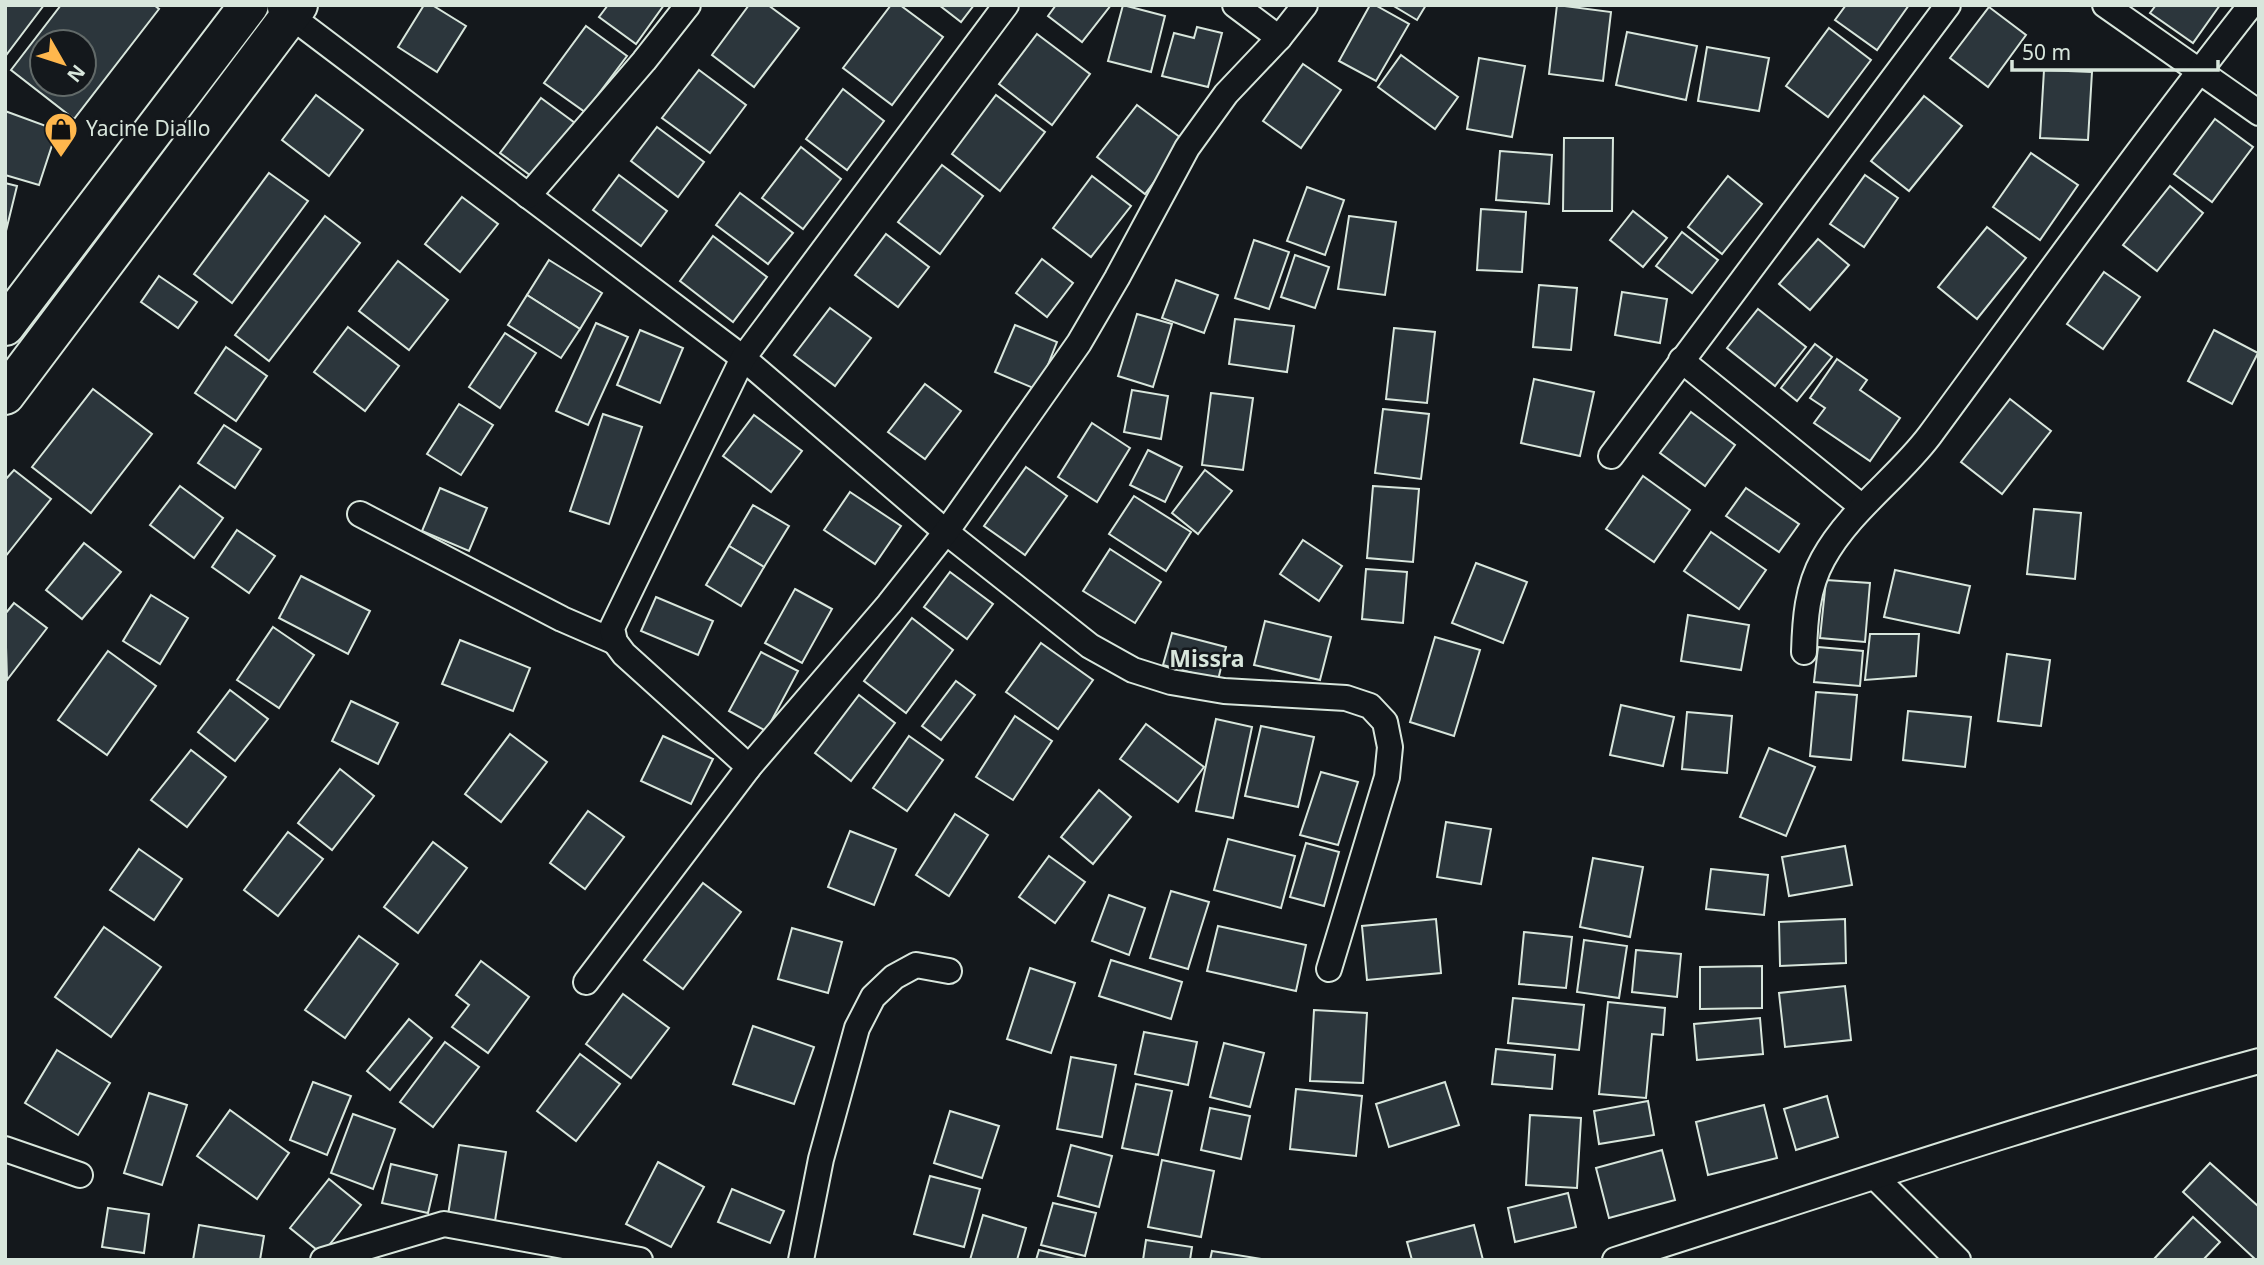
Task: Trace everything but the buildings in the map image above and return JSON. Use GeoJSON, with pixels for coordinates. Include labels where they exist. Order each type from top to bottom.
{"type":"FeatureCollection","features":[{"type":"Feature","properties":{"kind":"main road"},"geometry":{"type":"LineString","coordinates":[[5,326],[250,5]]}},
{"type":"Feature","properties":{"kind":"main road"},"geometry":{"type":"LineString","coordinates":[[5,395],[288,9]]}},
{"type":"Feature","properties":{"kind":"street"},"geometry":{"type":"LineString","coordinates":[[528,196],[644,61],[688,5]]}},
{"type":"Feature","properties":{"kind":"street"},"geometry":{"type":"LineString","coordinates":[[749,766],[624,654],[615,642],[612,628],[743,358],[1006,5]]}},
{"type":"Feature","properties":{"kind":"street"},"geometry":{"type":"LineString","coordinates":[[1235,5],[1279,38]]}},
{"type":"Feature","properties":{"kind":"street"},"geometry":{"type":"LineString","coordinates":[[586,982],[749,766],[946,532],[1079,342],[1187,148],[1226,94],[1279,38],[1305,5]]}},
{"type":"Feature","properties":{"kind":"street"},"geometry":{"type":"LineString","coordinates":[[1611,456],[1948,5]]}},
{"type":"Feature","properties":{"kind":"street"},"geometry":{"type":"LineString","coordinates":[[2105,5],[2259,113]]}},
{"type":"Feature","properties":{"kind":"street"},"geometry":{"type":"LineString","coordinates":[[1804,652],[1806,615],[1812,583],[1824,558],[1861,506],[1920,448],[2199,71],[2251,5]]}},
{"type":"Feature","properties":{"kind":"street"},"geometry":{"type":"LineString","coordinates":[[288,9],[528,196],[743,358],[946,532],[1090,646],[1133,670],[1171,682],[1224,691],[1346,698],[1370,706],[1385,722],[1390,747],[1387,777],[1329,969]]}},
{"type":"Feature","properties":{"kind":"street"},"geometry":{"type":"LineString","coordinates":[[1681,360],[1861,506]]}},
{"type":"Feature","properties":{"kind":"street"},"geometry":{"type":"LineString","coordinates":[[360,513],[550,614],[615,642]]}},
{"type":"Feature","properties":{"kind":"street"},"geometry":{"type":"LineString","coordinates":[[801,1260],[821,1159],[857,1028],[873,997],[894,977],[916,965],[949,971]]}},
{"type":"Feature","properties":{"kind":"street"},"geometry":{"type":"LineString","coordinates":[[1615,1260],[1875,1177],[2259,1060]]}},
{"type":"Feature","properties":{"kind":"street"},"geometry":{"type":"LineString","coordinates":[[5,1149],[79,1175]]}},
{"type":"Feature","properties":{"kind":"street"},"geometry":{"type":"LineString","coordinates":[[1875,1177],[1958,1260]]}},
{"type":"Feature","properties":{"kind":"street"},"geometry":{"type":"LineString","coordinates":[[323,1260],[444,1224],[640,1260]]}},
{"type":"Feature","properties":{"kind":"place","name":"Yacine Diallo"},"geometry":{"type":"Point","coordinates":[61,159]}},
{"type":"Feature","properties":{"kind":"district","name":"Missra"},"geometry":{"type":"Point","coordinates":[1207,659]}}]}
